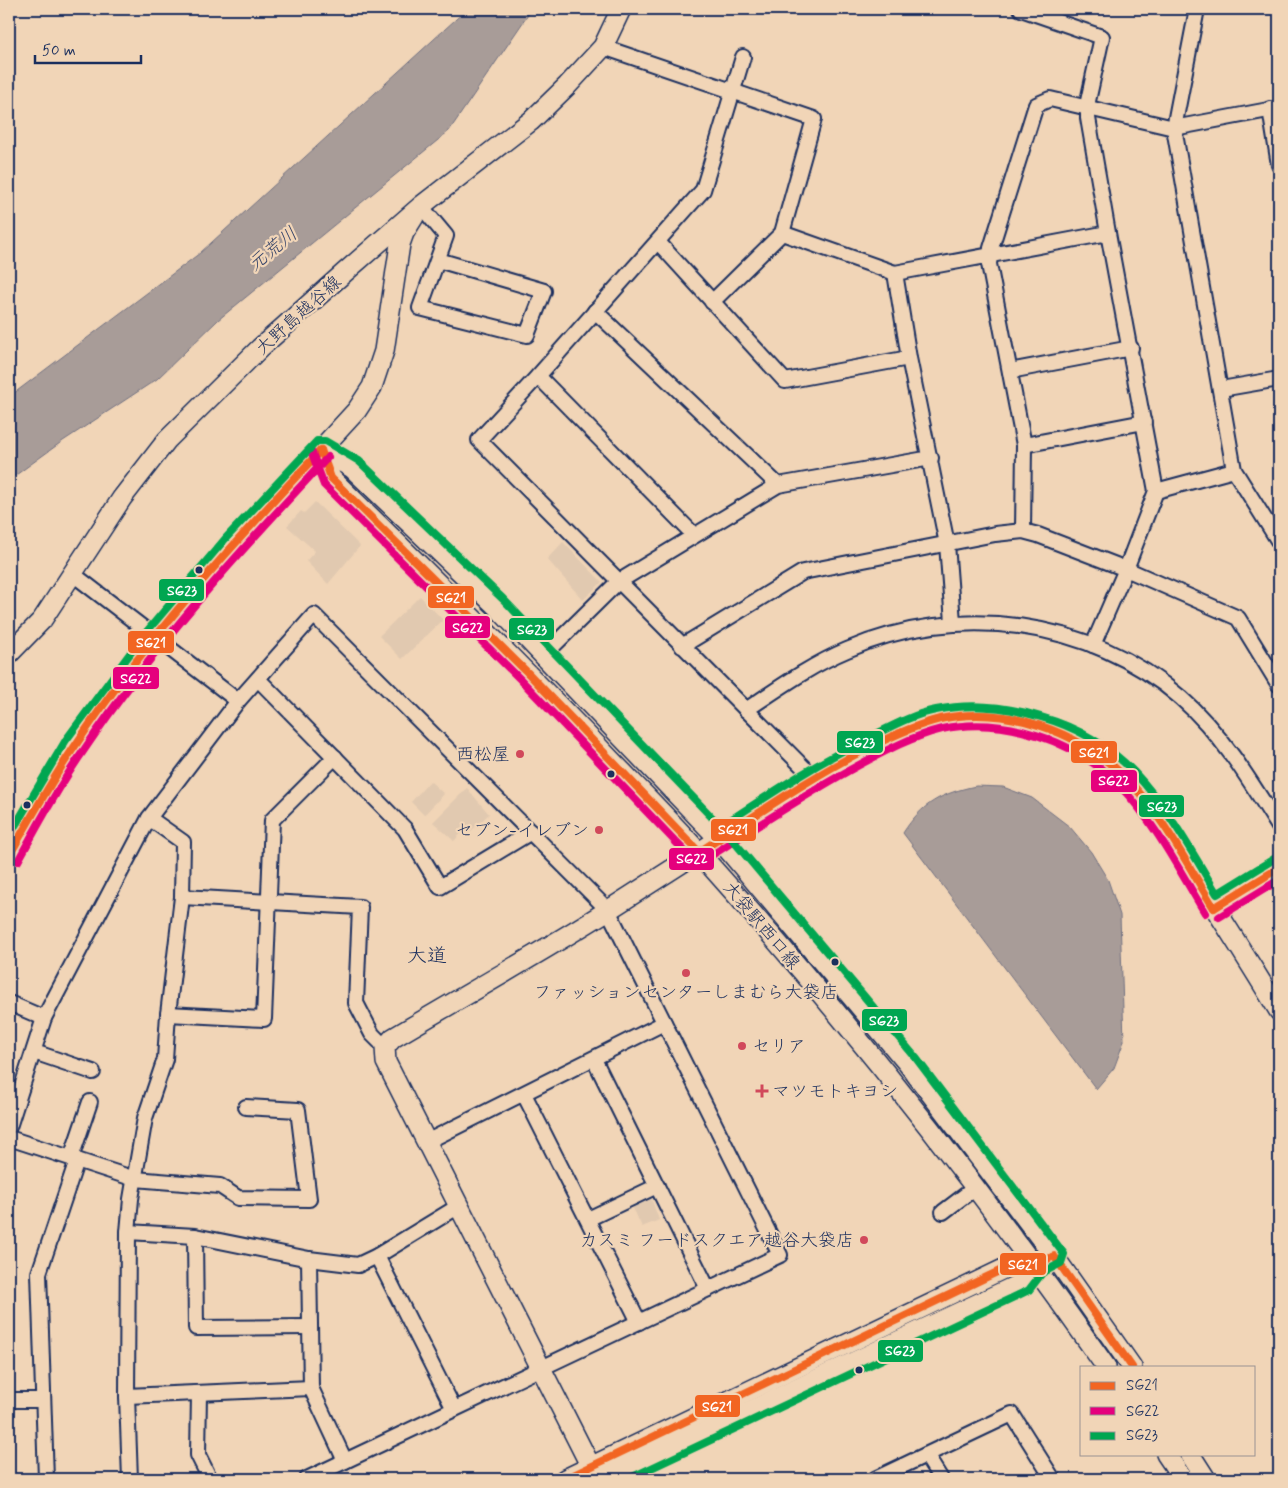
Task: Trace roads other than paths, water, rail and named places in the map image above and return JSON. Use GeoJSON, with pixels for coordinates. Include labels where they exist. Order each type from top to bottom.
{"type":"FeatureCollection","features":[{"type":"Feature","properties":{"kind":"street","name":"大野島越谷線"},"geometry":{"type":"LineString","coordinates":[[9,654],[42,620],[122,498],[167,440],[260,348],[421,206],[531,121],[568,86],[603,47],[622,9]]}},
{"type":"Feature","properties":{"kind":"street"},"geometry":{"type":"LineString","coordinates":[[1021,9],[1102,37],[1088,109],[1108,233],[1156,490],[1126,569],[1093,645]]}},
{"type":"Feature","properties":{"kind":"street"},"geometry":{"type":"LineString","coordinates":[[1197,9],[1174,128],[1234,470],[1279,542]]}},
{"type":"Feature","properties":{"kind":"street"},"geometry":{"type":"LineString","coordinates":[[603,47],[814,119],[782,233],[712,302]]}},
{"type":"Feature","properties":{"kind":"street"},"geometry":{"type":"LineString","coordinates":[[743,57],[703,190],[479,440],[814,778]]}},
{"type":"Feature","properties":{"kind":"street"},"geometry":{"type":"LineString","coordinates":[[1023,531],[1024,445],[990,256],[1036,105],[1050,99],[1174,128],[1274,108],[1279,165]]}},
{"type":"Feature","properties":{"kind":"street"},"geometry":{"type":"LineString","coordinates":[[9,856],[56,773],[102,706],[154,637],[240,538],[357,410],[372,387],[384,351],[400,244],[404,233],[421,206],[446,236],[420,308],[526,335],[544,290],[438,260]]}},
{"type":"Feature","properties":{"kind":"street"},"geometry":{"type":"LineString","coordinates":[[782,233],[895,273],[1108,233]]}},
{"type":"Feature","properties":{"kind":"street"},"geometry":{"type":"LineString","coordinates":[[658,242],[785,381],[909,358]]}},
{"type":"Feature","properties":{"kind":"street"},"geometry":{"type":"LineString","coordinates":[[895,273],[909,358],[931,458],[946,544],[953,622]]}},
{"type":"Feature","properties":{"kind":"street"},"geometry":{"type":"LineString","coordinates":[[595,311],[778,485]]}},
{"type":"Feature","properties":{"kind":"street"},"geometry":{"type":"LineString","coordinates":[[1010,371],[1130,348]]}},
{"type":"Feature","properties":{"kind":"street"},"geometry":{"type":"LineString","coordinates":[[538,376],[694,534]]}},
{"type":"Feature","properties":{"kind":"street"},"geometry":{"type":"LineString","coordinates":[[1221,389],[1279,380]]}},
{"type":"Feature","properties":{"kind":"street"},"geometry":{"type":"LineString","coordinates":[[1024,445],[1144,422]]}},
{"type":"Feature","properties":{"kind":"street","name":"大袋駅西口線"},"geometry":{"type":"LineString","coordinates":[[321,450],[352,468],[544,655],[719,839],[908,1064],[1054,1256],[1131,1366]]}},
{"type":"Feature","properties":{"kind":"street","name":"大袋駅西口線"},"geometry":{"type":"LineString","coordinates":[[321,450],[331,478],[528,672],[699,852],[814,986],[934,1131],[1035,1265],[1105,1366]]}},
{"type":"Feature","properties":{"kind":"street"},"geometry":{"type":"LineString","coordinates":[[544,655],[618,582],[694,534],[778,485],[931,458]]}},
{"type":"Feature","properties":{"kind":"street"},"geometry":{"type":"LineString","coordinates":[[1156,490],[1234,470]]}},
{"type":"Feature","properties":{"kind":"street"},"geometry":{"type":"LineString","coordinates":[[682,646],[803,572],[1023,531],[1126,569],[1238,618],[1279,685]]}},
{"type":"Feature","properties":{"kind":"street"},"geometry":{"type":"LineString","coordinates":[[73,574],[238,701]]}},
{"type":"Feature","properties":{"kind":"street"},"geometry":{"type":"LineString","coordinates":[[9,1127],[44,1018],[149,818],[238,701],[314,615],[608,910],[780,1255],[307,1479]]}},
{"type":"Feature","properties":{"kind":"street"},"geometry":{"type":"LineString","coordinates":[[746,710],[812,668],[846,650],[887,636],[953,622],[1001,624],[1039,629],[1093,645],[1144,671],[1180,697],[1193,710],[1247,776],[1279,827]]}},
{"type":"Feature","properties":{"kind":"street"},"geometry":{"type":"LineString","coordinates":[[258,679],[405,829],[440,887],[531,832]]}},
{"type":"Feature","properties":{"kind":"street"},"geometry":{"type":"LineString","coordinates":[[385,1047],[402,1033],[608,910],[814,778],[871,747],[910,729],[946,718],[988,716],[1027,722],[1063,733],[1100,757],[1134,787],[1161,823],[1279,1011]]}},
{"type":"Feature","properties":{"kind":"street"},"geometry":{"type":"LineString","coordinates":[[168,1014],[264,1018],[272,820],[335,757]]}},
{"type":"Feature","properties":{"kind":"street"},"geometry":{"type":"LineString","coordinates":[[130,1479],[127,1396],[130,1199],[145,1118],[165,1059],[168,1014],[182,897],[183,842],[149,818]]}},
{"type":"Feature","properties":{"kind":"street"},"geometry":{"type":"LineString","coordinates":[[1214,908],[1279,868]]}},
{"type":"Feature","properties":{"kind":"street"},"geometry":{"type":"LineString","coordinates":[[182,897],[360,908],[356,1003],[372,1034],[385,1047],[386,1062],[594,1473]]}},
{"type":"Feature","properties":{"kind":"street"},"geometry":{"type":"LineString","coordinates":[[9,1003],[44,1018]]}},
{"type":"Feature","properties":{"kind":"street"},"geometry":{"type":"LineString","coordinates":[[426,1142],[594,1060],[664,1023]]}},
{"type":"Feature","properties":{"kind":"street"},"geometry":{"type":"LineString","coordinates":[[34,1052],[93,1072]]}},
{"type":"Feature","properties":{"kind":"street"},"geometry":{"type":"LineString","coordinates":[[594,1060],[708,1288]]}},
{"type":"Feature","properties":{"kind":"street"},"geometry":{"type":"LineString","coordinates":[[524,1094],[639,1322]]}},
{"type":"Feature","properties":{"kind":"street"},"geometry":{"type":"LineString","coordinates":[[46,1479],[39,1273],[90,1102]]}},
{"type":"Feature","properties":{"kind":"street"},"geometry":{"type":"LineString","coordinates":[[9,1138],[135,1179],[220,1186],[238,1198],[309,1200],[298,1110],[246,1107]]}},
{"type":"Feature","properties":{"kind":"street"},"geometry":{"type":"LineString","coordinates":[[588,1219],[657,1186]]}},
{"type":"Feature","properties":{"kind":"street"},"geometry":{"type":"LineString","coordinates":[[943,1212],[976,1187]]}},
{"type":"Feature","properties":{"kind":"street"},"geometry":{"type":"LineString","coordinates":[[128,1232],[195,1236],[309,1259],[358,1266],[459,1206]]}},
{"type":"Feature","properties":{"kind":"street"},"geometry":{"type":"LineString","coordinates":[[195,1236],[196,1328],[310,1327]]}},
{"type":"Feature","properties":{"kind":"street"},"geometry":{"type":"LineString","coordinates":[[377,1256],[454,1410]]}},
{"type":"Feature","properties":{"kind":"street"},"geometry":{"type":"LineString","coordinates":[[565,1479],[594,1473],[1014,1264],[1035,1265],[1054,1256]]}},
{"type":"Feature","properties":{"kind":"street"},"geometry":{"type":"LineString","coordinates":[[309,1259],[312,1388],[345,1461]]}},
{"type":"Feature","properties":{"kind":"street"},"geometry":{"type":"LineString","coordinates":[[606,1479],[1025,1281],[1035,1265]]}},
{"type":"Feature","properties":{"kind":"street"},"geometry":{"type":"LineString","coordinates":[[127,1396],[312,1388]]}},
{"type":"Feature","properties":{"kind":"street"},"geometry":{"type":"LineString","coordinates":[[199,1394],[198,1455],[210,1479]]}},
{"type":"Feature","properties":{"kind":"street"},"geometry":{"type":"LineString","coordinates":[[9,1400],[42,1400]]}},
{"type":"Feature","properties":{"kind":"street"},"geometry":{"type":"LineString","coordinates":[[876,1479],[1012,1414],[1053,1479]]}},
{"type":"Feature","properties":{"kind":"street"},"geometry":{"type":"LineString","coordinates":[[926,1456],[941,1479]]}},
{"type":"Feature","properties":{"kind":"street"},"geometry":{"type":"LineString","coordinates":[[1167,1456],[1183,1479]]}},
{"type":"Feature","properties":{"kind":"street"},"geometry":{"type":"LineString","coordinates":[[1191,1456],[1206,1479]]}},
{"type":"Feature","properties":{"kind":"water","name":"元荒川"},"geometry":{"type":"Polygon","coordinates":[[[467,9],[532,9],[449,131],[218,320],[157,379],[60,443],[9,480],[9,397],[200,253],[467,9]]]}},
{"type":"Feature","properties":{"kind":"water"},"geometry":{"type":"Polygon","coordinates":[[[976,786],[1003,787],[1032,798],[1070,827],[1091,852],[1108,880],[1120,915],[1124,1041],[1114,1068],[1096,1089],[903,833],[918,814],[934,801],[953,792],[976,786]]]}},
{"type":"Feature","properties":{"kind":"place","name":"西松屋"},"geometry":{"type":"Point","coordinates":[520,754]}},
{"type":"Feature","properties":{"kind":"place","name":"セブン-イレブン"},"geometry":{"type":"Point","coordinates":[599,830]}},
{"type":"Feature","properties":{"kind":"place","name":"ファッションセンターしまむら大袋店"},"geometry":{"type":"Point","coordinates":[686,973]}},
{"type":"Feature","properties":{"kind":"place","name":"セリア"},"geometry":{"type":"Point","coordinates":[742,1046]}},
{"type":"Feature","properties":{"kind":"place","name":"マツモトキヨシ"},"geometry":{"type":"Point","coordinates":[762,1091]}},
{"type":"Feature","properties":{"kind":"place","name":"カスミ フードスクエア越谷大袋店"},"geometry":{"type":"Point","coordinates":[864,1240]}},
{"type":"Feature","properties":{"kind":"district","name":"大道"},"geometry":{"type":"Point","coordinates":[427,955]}}]}
